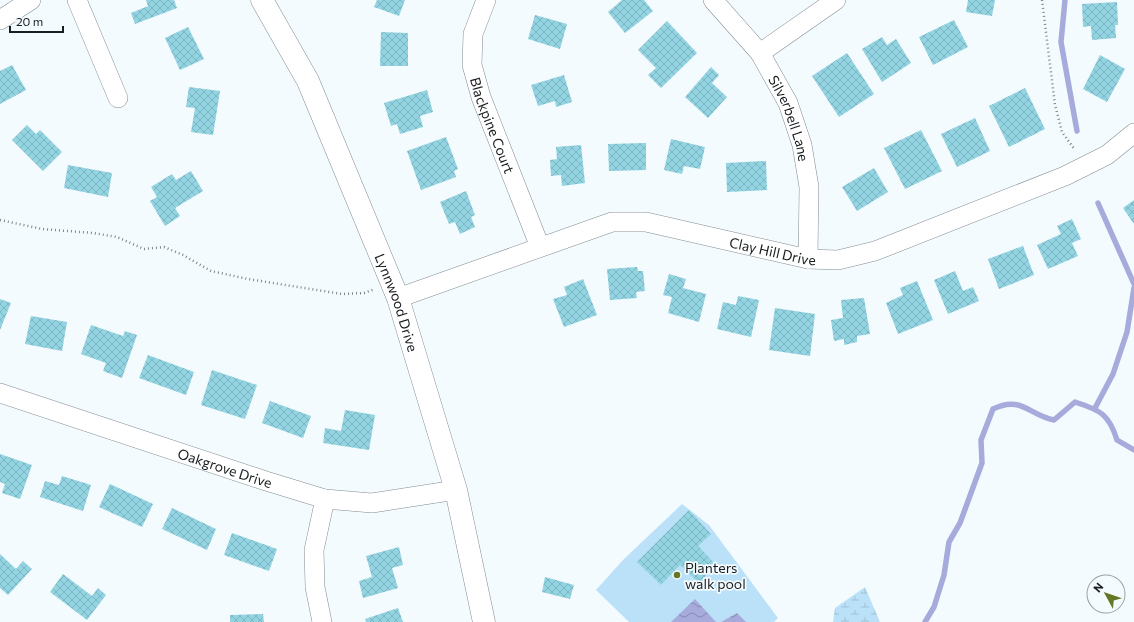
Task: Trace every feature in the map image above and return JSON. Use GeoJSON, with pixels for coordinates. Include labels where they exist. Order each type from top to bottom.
{"type":"FeatureCollection","features":[{"type":"Feature","properties":{"kind":"street"},"geometry":{"type":"LineString","coordinates":[[0,20],[31,0]]}},
{"type":"Feature","properties":{"kind":"street"},"geometry":{"type":"LineString","coordinates":[[77,0],[118,98]]}},
{"type":"Feature","properties":{"kind":"street","name":"Lynnwood Drive"},"geometry":{"type":"LineString","coordinates":[[262,0],[308,81],[389,293],[456,490],[484,622]]}},
{"type":"Feature","properties":{"kind":"street","name":"Blackpine Court"},"geometry":{"type":"LineString","coordinates":[[486,0],[473,34],[472,65],[481,97],[540,247]]}},
{"type":"Feature","properties":{"kind":"street","name":"Silverbell Lane"},"geometry":{"type":"LineString","coordinates":[[713,0],[760,53],[788,104],[802,145],[809,187],[808,259]]}},
{"type":"Feature","properties":{"kind":"street"},"geometry":{"type":"LineString","coordinates":[[760,53],[836,0]]}},
{"type":"Feature","properties":{"kind":"street","name":"Clay Hill Drive"},"geometry":{"type":"LineString","coordinates":[[389,293],[540,247],[612,222],[646,222],[808,259],[838,260],[874,251],[1066,176],[1107,155],[1134,133]]}},
{"type":"Feature","properties":{"kind":"street","name":"Oakgrove Drive"},"geometry":{"type":"LineString","coordinates":[[0,392],[266,481],[325,499],[372,503],[456,490]]}},
{"type":"Feature","properties":{"kind":"street"},"geometry":{"type":"LineString","coordinates":[[322,622],[315,587],[314,550],[325,499]]}},
{"type":"Feature","properties":{"kind":"path"},"geometry":{"type":"LineString","coordinates":[[1042,0],[1060,125],[1062,132],[1074,149],[1081,168]]}},
{"type":"Feature","properties":{"kind":"path"},"geometry":{"type":"LineString","coordinates":[[0,220],[42,229],[93,233],[117,237],[144,249],[164,248],[183,255],[211,271],[248,279],[342,294],[389,293]]}},
{"type":"Feature","properties":{"kind":"green space","name":"Planters walk pool"},"geometry":{"type":"Polygon","coordinates":[[[682,504],[709,525],[778,618],[774,622],[629,622],[596,590],[623,560],[682,504]]]}},
{"type":"Feature","properties":{"kind":"green space"},"geometry":{"type":"Polygon","coordinates":[[[865,587],[880,622],[833,622],[835,608],[865,587]]]}},
{"type":"Feature","properties":{"kind":"water"},"geometry":{"type":"Polygon","coordinates":[[[695,599],[716,622],[671,622],[695,599]]]}},
{"type":"Feature","properties":{"kind":"water"},"geometry":{"type":"Polygon","coordinates":[[[737,613],[746,622],[721,622],[737,613]]]}},
{"type":"Feature","properties":{"kind":"building"},"geometry":{"type":"Polygon","coordinates":[[[146,0],[174,0],[177,8],[135,24],[131,13],[148,6],[146,0]]]}},
{"type":"Feature","properties":{"kind":"building"},"geometry":{"type":"Polygon","coordinates":[[[377,0],[405,0],[399,16],[374,7],[377,0]]]}},
{"type":"Feature","properties":{"kind":"building"},"geometry":{"type":"Polygon","coordinates":[[[622,0],[644,0],[653,11],[625,33],[608,12],[622,0]]]}},
{"type":"Feature","properties":{"kind":"building"},"geometry":{"type":"Polygon","coordinates":[[[968,0],[995,0],[992,16],[966,12],[968,0]]]}},
{"type":"Feature","properties":{"kind":"building"},"geometry":{"type":"Polygon","coordinates":[[[1117,2],[1118,25],[1115,25],[1116,38],[1092,40],[1091,26],[1083,27],[1082,4],[1117,2]]]}},
{"type":"Feature","properties":{"kind":"building"},"geometry":{"type":"Polygon","coordinates":[[[535,15],[567,24],[560,49],[528,39],[535,15]]]}},
{"type":"Feature","properties":{"kind":"building"},"geometry":{"type":"Polygon","coordinates":[[[954,20],[968,47],[933,65],[919,37],[954,20]]]}},
{"type":"Feature","properties":{"kind":"building"},"geometry":{"type":"Polygon","coordinates":[[[667,21],[697,53],[661,88],[648,75],[656,68],[638,50],[667,21]]]}},
{"type":"Feature","properties":{"kind":"building"},"geometry":{"type":"Polygon","coordinates":[[[188,27],[204,59],[180,70],[165,38],[188,27]]]}},
{"type":"Feature","properties":{"kind":"building"},"geometry":{"type":"Polygon","coordinates":[[[381,32],[408,33],[408,66],[380,66],[381,32]]]}},
{"type":"Feature","properties":{"kind":"building"},"geometry":{"type":"Polygon","coordinates":[[[882,37],[887,45],[896,39],[911,63],[882,82],[862,49],[882,37]]]}},
{"type":"Feature","properties":{"kind":"building"},"geometry":{"type":"Polygon","coordinates":[[[847,53],[874,94],[839,117],[812,76],[847,53]]]}},
{"type":"Feature","properties":{"kind":"building"},"geometry":{"type":"Polygon","coordinates":[[[1100,55],[1125,69],[1107,102],[1083,89],[1100,55]]]}},
{"type":"Feature","properties":{"kind":"building"},"geometry":{"type":"Polygon","coordinates":[[[12,65],[26,90],[0,104],[0,71],[12,65]]]}},
{"type":"Feature","properties":{"kind":"building"},"geometry":{"type":"Polygon","coordinates":[[[711,67],[719,75],[712,83],[727,97],[708,118],[685,97],[711,67]]]}},
{"type":"Feature","properties":{"kind":"building"},"geometry":{"type":"Polygon","coordinates":[[[564,75],[572,102],[556,107],[555,101],[538,106],[531,85],[564,75]]]}},
{"type":"Feature","properties":{"kind":"building"},"geometry":{"type":"Polygon","coordinates":[[[189,87],[220,91],[213,135],[191,132],[195,108],[186,107],[189,87]]]}},
{"type":"Feature","properties":{"kind":"building"},"geometry":{"type":"Polygon","coordinates":[[[1025,88],[1045,129],[1009,147],[989,106],[1025,88]]]}},
{"type":"Feature","properties":{"kind":"building"},"geometry":{"type":"Polygon","coordinates":[[[427,90],[433,112],[420,116],[423,127],[400,134],[397,124],[391,126],[384,103],[427,90]]]}},
{"type":"Feature","properties":{"kind":"building"},"geometry":{"type":"Polygon","coordinates":[[[975,118],[990,151],[957,167],[941,134],[975,118]]]}},
{"type":"Feature","properties":{"kind":"building"},"geometry":{"type":"Polygon","coordinates":[[[27,125],[36,134],[40,130],[62,152],[43,171],[12,140],[27,125]]]}},
{"type":"Feature","properties":{"kind":"building"},"geometry":{"type":"Polygon","coordinates":[[[921,130],[942,171],[905,189],[884,148],[921,130]]]}},
{"type":"Feature","properties":{"kind":"building"},"geometry":{"type":"Polygon","coordinates":[[[446,137],[458,169],[454,171],[456,177],[421,190],[407,151],[446,137]]]}},
{"type":"Feature","properties":{"kind":"building"},"geometry":{"type":"Polygon","coordinates":[[[671,139],[705,147],[700,169],[684,166],[682,174],[664,170],[671,139]]]}},
{"type":"Feature","properties":{"kind":"building"},"geometry":{"type":"Polygon","coordinates":[[[646,143],[646,170],[609,171],[608,144],[646,143]]]}},
{"type":"Feature","properties":{"kind":"building"},"geometry":{"type":"Polygon","coordinates":[[[581,145],[585,183],[562,186],[561,175],[551,176],[550,160],[557,159],[556,147],[581,145]]]}},
{"type":"Feature","properties":{"kind":"building"},"geometry":{"type":"Polygon","coordinates":[[[766,161],[767,190],[727,192],[726,163],[766,161]]]}},
{"type":"Feature","properties":{"kind":"building"},"geometry":{"type":"Polygon","coordinates":[[[68,165],[112,173],[108,197],[64,188],[68,165]]]}},
{"type":"Feature","properties":{"kind":"building"},"geometry":{"type":"Polygon","coordinates":[[[874,168],[888,192],[857,211],[842,187],[874,168]]]}},
{"type":"Feature","properties":{"kind":"building"},"geometry":{"type":"Polygon","coordinates":[[[191,171],[203,191],[175,208],[180,216],[165,226],[150,201],[157,197],[151,187],[172,174],[176,180],[191,171]]]}},
{"type":"Feature","properties":{"kind":"building"},"geometry":{"type":"Polygon","coordinates":[[[466,191],[475,215],[471,217],[475,227],[460,234],[455,222],[449,224],[440,202],[466,191]]]}},
{"type":"Feature","properties":{"kind":"building"},"geometry":{"type":"Polygon","coordinates":[[[1134,200],[1134,224],[1123,208],[1134,200]]]}},
{"type":"Feature","properties":{"kind":"building"},"geometry":{"type":"Polygon","coordinates":[[[1072,219],[1081,239],[1072,243],[1078,256],[1048,269],[1037,245],[1061,234],[1057,226],[1072,219]]]}},
{"type":"Feature","properties":{"kind":"building"},"geometry":{"type":"Polygon","coordinates":[[[1023,246],[1034,275],[999,289],[988,259],[1023,246]]]}},
{"type":"Feature","properties":{"kind":"building"},"geometry":{"type":"Polygon","coordinates":[[[637,267],[638,271],[643,271],[645,291],[636,292],[637,298],[610,300],[607,269],[637,267]]]}},
{"type":"Feature","properties":{"kind":"building"},"geometry":{"type":"Polygon","coordinates":[[[955,271],[963,291],[973,287],[979,301],[948,314],[934,280],[955,271]]]}},
{"type":"Feature","properties":{"kind":"building"},"geometry":{"type":"Polygon","coordinates":[[[669,274],[686,279],[683,288],[706,294],[699,322],[668,313],[672,297],[663,295],[669,274]]]}},
{"type":"Feature","properties":{"kind":"building"},"geometry":{"type":"Polygon","coordinates":[[[583,279],[597,315],[564,327],[553,299],[567,295],[564,287],[583,279]]]}},
{"type":"Feature","properties":{"kind":"building"},"geometry":{"type":"Polygon","coordinates":[[[917,281],[933,320],[898,334],[886,303],[903,295],[900,288],[917,281]]]}},
{"type":"Feature","properties":{"kind":"building"},"geometry":{"type":"Polygon","coordinates":[[[738,296],[759,300],[751,337],[717,329],[723,302],[736,305],[738,296]]]}},
{"type":"Feature","properties":{"kind":"building"},"geometry":{"type":"Polygon","coordinates":[[[864,298],[870,334],[857,336],[857,342],[844,345],[844,339],[834,341],[831,320],[843,318],[841,300],[864,298]]]}},
{"type":"Feature","properties":{"kind":"building"},"geometry":{"type":"Polygon","coordinates":[[[0,299],[11,303],[0,330],[0,299]]]}},
{"type":"Feature","properties":{"kind":"building"},"geometry":{"type":"Polygon","coordinates":[[[775,308],[815,314],[810,356],[769,350],[775,308]]]}},
{"type":"Feature","properties":{"kind":"building"},"geometry":{"type":"Polygon","coordinates":[[[31,316],[67,322],[62,351],[25,344],[31,316]]]}},
{"type":"Feature","properties":{"kind":"building"},"geometry":{"type":"Polygon","coordinates":[[[91,325],[123,336],[125,331],[137,335],[122,378],[103,371],[106,363],[81,354],[91,325]]]}},
{"type":"Feature","properties":{"kind":"building"},"geometry":{"type":"Polygon","coordinates":[[[148,355],[194,372],[186,395],[139,378],[148,355]]]}},
{"type":"Feature","properties":{"kind":"building"},"geometry":{"type":"Polygon","coordinates":[[[212,370],[257,385],[245,419],[201,405],[212,370]]]}},
{"type":"Feature","properties":{"kind":"building"},"geometry":{"type":"Polygon","coordinates":[[[270,401],[311,416],[303,438],[262,423],[270,401]]]}},
{"type":"Feature","properties":{"kind":"building"},"geometry":{"type":"Polygon","coordinates":[[[345,410],[375,415],[369,450],[323,443],[325,428],[341,431],[345,410]]]}},
{"type":"Feature","properties":{"kind":"building"},"geometry":{"type":"Polygon","coordinates":[[[0,454],[32,465],[20,499],[2,493],[5,484],[0,482],[0,454]]]}},
{"type":"Feature","properties":{"kind":"building"},"geometry":{"type":"Polygon","coordinates":[[[62,476],[91,485],[83,511],[40,497],[45,481],[59,485],[62,476]]]}},
{"type":"Feature","properties":{"kind":"building"},"geometry":{"type":"Polygon","coordinates":[[[110,484],[153,504],[142,527],[99,507],[110,484]]]}},
{"type":"Feature","properties":{"kind":"building"},"geometry":{"type":"Polygon","coordinates":[[[172,508],[216,529],[207,550],[162,529],[172,508]]]}},
{"type":"Feature","properties":{"kind":"building"},"geometry":{"type":"Polygon","coordinates":[[[689,510],[711,534],[698,546],[716,565],[699,583],[680,565],[661,585],[637,562],[689,510]]]}},
{"type":"Feature","properties":{"kind":"building"},"geometry":{"type":"Polygon","coordinates":[[[232,533],[277,549],[269,571],[224,555],[232,533]]]}},
{"type":"Feature","properties":{"kind":"building"},"geometry":{"type":"Polygon","coordinates":[[[399,547],[403,565],[392,568],[398,588],[363,598],[359,581],[372,577],[366,556],[399,547]]]}},
{"type":"Feature","properties":{"kind":"building"},"geometry":{"type":"Polygon","coordinates":[[[0,554],[16,569],[23,561],[32,569],[8,595],[0,588],[0,554]]]}},
{"type":"Feature","properties":{"kind":"building"},"geometry":{"type":"Polygon","coordinates":[[[63,574],[92,596],[98,588],[106,595],[87,620],[50,592],[63,574]]]}},
{"type":"Feature","properties":{"kind":"building"},"geometry":{"type":"Polygon","coordinates":[[[545,577],[574,585],[570,599],[542,592],[545,577]]]}},
{"type":"Feature","properties":{"kind":"building"},"geometry":{"type":"Polygon","coordinates":[[[398,608],[403,622],[366,622],[365,619],[398,608]]]}},
{"type":"Feature","properties":{"kind":"building"},"geometry":{"type":"Polygon","coordinates":[[[263,614],[264,622],[230,622],[230,615],[263,614]]]}},
{"type":"Feature","properties":{"kind":"waterway"},"geometry":{"type":"LineString","coordinates":[[1065,0],[1061,42],[1077,131]]}},
{"type":"Feature","properties":{"kind":"waterway"},"geometry":{"type":"LineString","coordinates":[[1098,203],[1134,284]]}},
{"type":"Feature","properties":{"kind":"waterway"},"geometry":{"type":"LineString","coordinates":[[1095,408],[1113,374],[1127,332],[1134,288]]}},
{"type":"Feature","properties":{"kind":"waterway"},"geometry":{"type":"LineString","coordinates":[[925,622],[934,607],[944,575],[949,542],[960,523],[982,463],[981,440],[993,409],[1003,405],[1018,405],[1025,407],[1045,418],[1054,420],[1075,402],[1102,414],[1111,424],[1117,440],[1134,450]]}},
{"type":"Feature","properties":{"kind":"place","name":"Planters walk pool"},"geometry":{"type":"Point","coordinates":[677,575]}}]}
